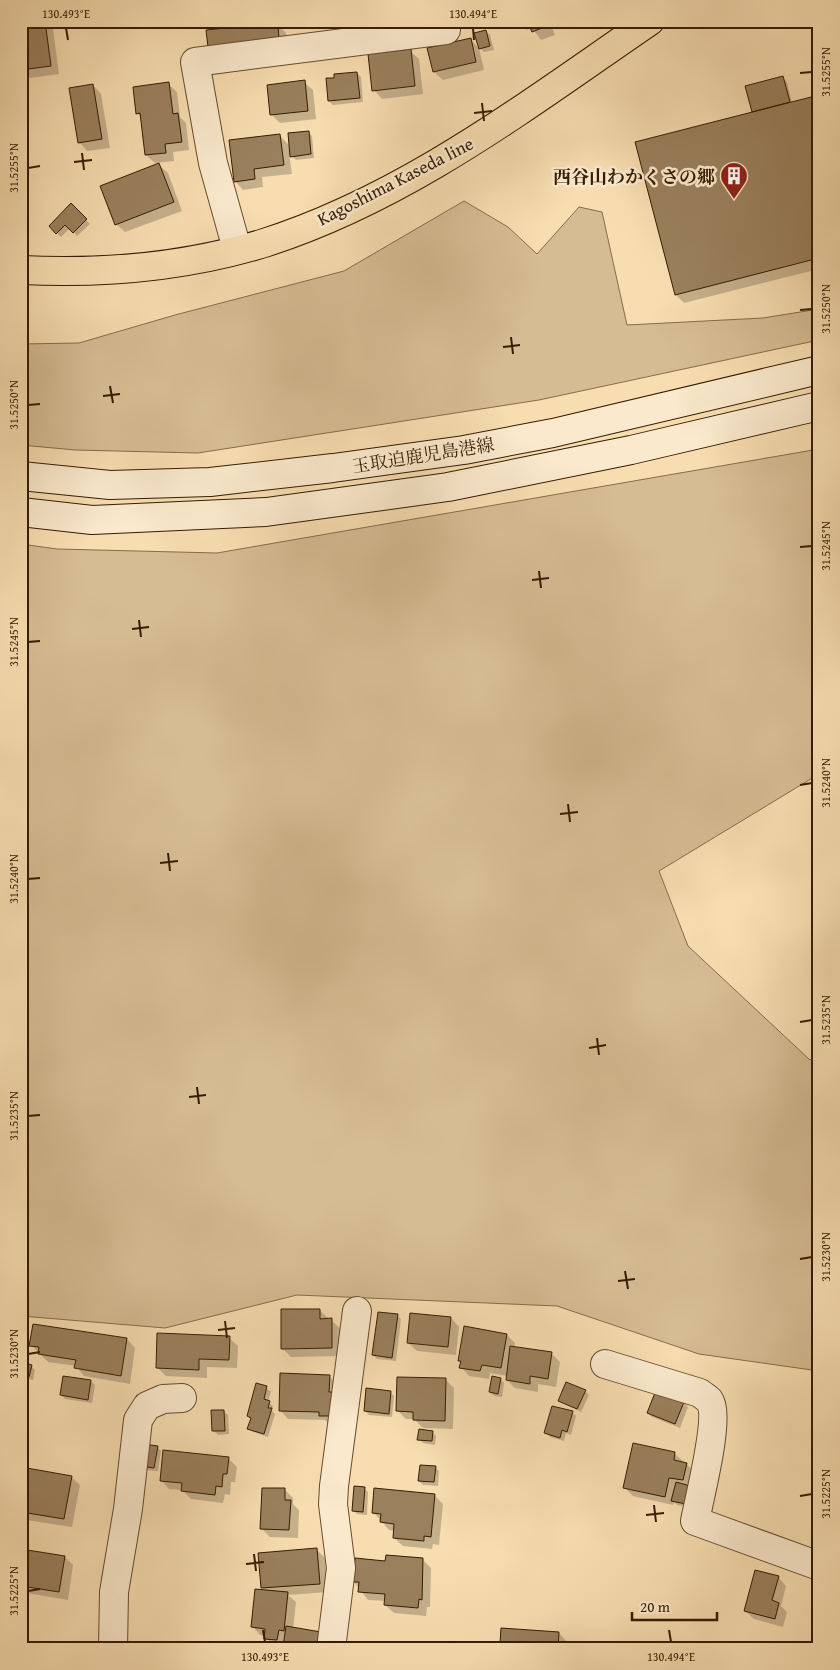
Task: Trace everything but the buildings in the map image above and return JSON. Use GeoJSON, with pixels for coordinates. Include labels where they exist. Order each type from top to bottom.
{"type":"FeatureCollection","features":[{"type":"Feature","properties":{"kind":"main road","name":"Kagoshima Kaseda line"},"geometry":{"type":"LineString","coordinates":[[21,270],[65,272],[158,265],[260,244],[341,213],[454,154],[623,29],[650,21]]}},
{"type":"Feature","properties":{"kind":"main road"},"geometry":{"type":"LineString","coordinates":[[237,249],[214,163],[195,62],[446,30]]}},
{"type":"Feature","properties":{"kind":"main road","name":"玉取迫鹿児島港線"},"geometry":{"type":"LineString","coordinates":[[21,476],[110,485],[210,482],[333,468],[464,450],[553,433],[819,370]]}},
{"type":"Feature","properties":{"kind":"main road","name":"玉取迫鹿児島港線"},"geometry":{"type":"LineString","coordinates":[[21,512],[92,520],[266,512],[448,487],[631,450],[819,406]]}},
{"type":"Feature","properties":{"kind":"main road"},"geometry":{"type":"LineString","coordinates":[[331,1649],[341,1568],[333,1504],[334,1486],[357,1311]]}},
{"type":"Feature","properties":{"kind":"main road"},"geometry":{"type":"LineString","coordinates":[[605,1364],[700,1393],[710,1400],[714,1413],[713,1431],[695,1521],[819,1566]]}},
{"type":"Feature","properties":{"kind":"main road"},"geometry":{"type":"LineString","coordinates":[[114,1649],[114,1592],[128,1509],[138,1420],[147,1406],[163,1399],[182,1398]]}},
{"type":"Feature","properties":{"kind":"shaded area"},"geometry":{"type":"Polygon","coordinates":[[[464,201],[508,227],[537,254],[579,207],[602,212],[627,325],[763,318],[819,309],[819,340],[539,400],[198,453],[75,450],[21,445],[21,344],[79,343],[175,315],[344,271],[464,201]]]}},
{"type":"Feature","properties":{"kind":"shaded area"},"geometry":{"type":"Polygon","coordinates":[[[819,449],[819,774],[659,871],[688,946],[810,1060],[819,1053],[819,1371],[699,1354],[557,1306],[297,1295],[165,1328],[21,1316],[21,544],[57,549],[217,553],[819,449]]]}},
{"type":"Feature","properties":{"kind":"place","name":"西谷山わかくさの郷"},"geometry":{"type":"Point","coordinates":[734,200]}}]}
